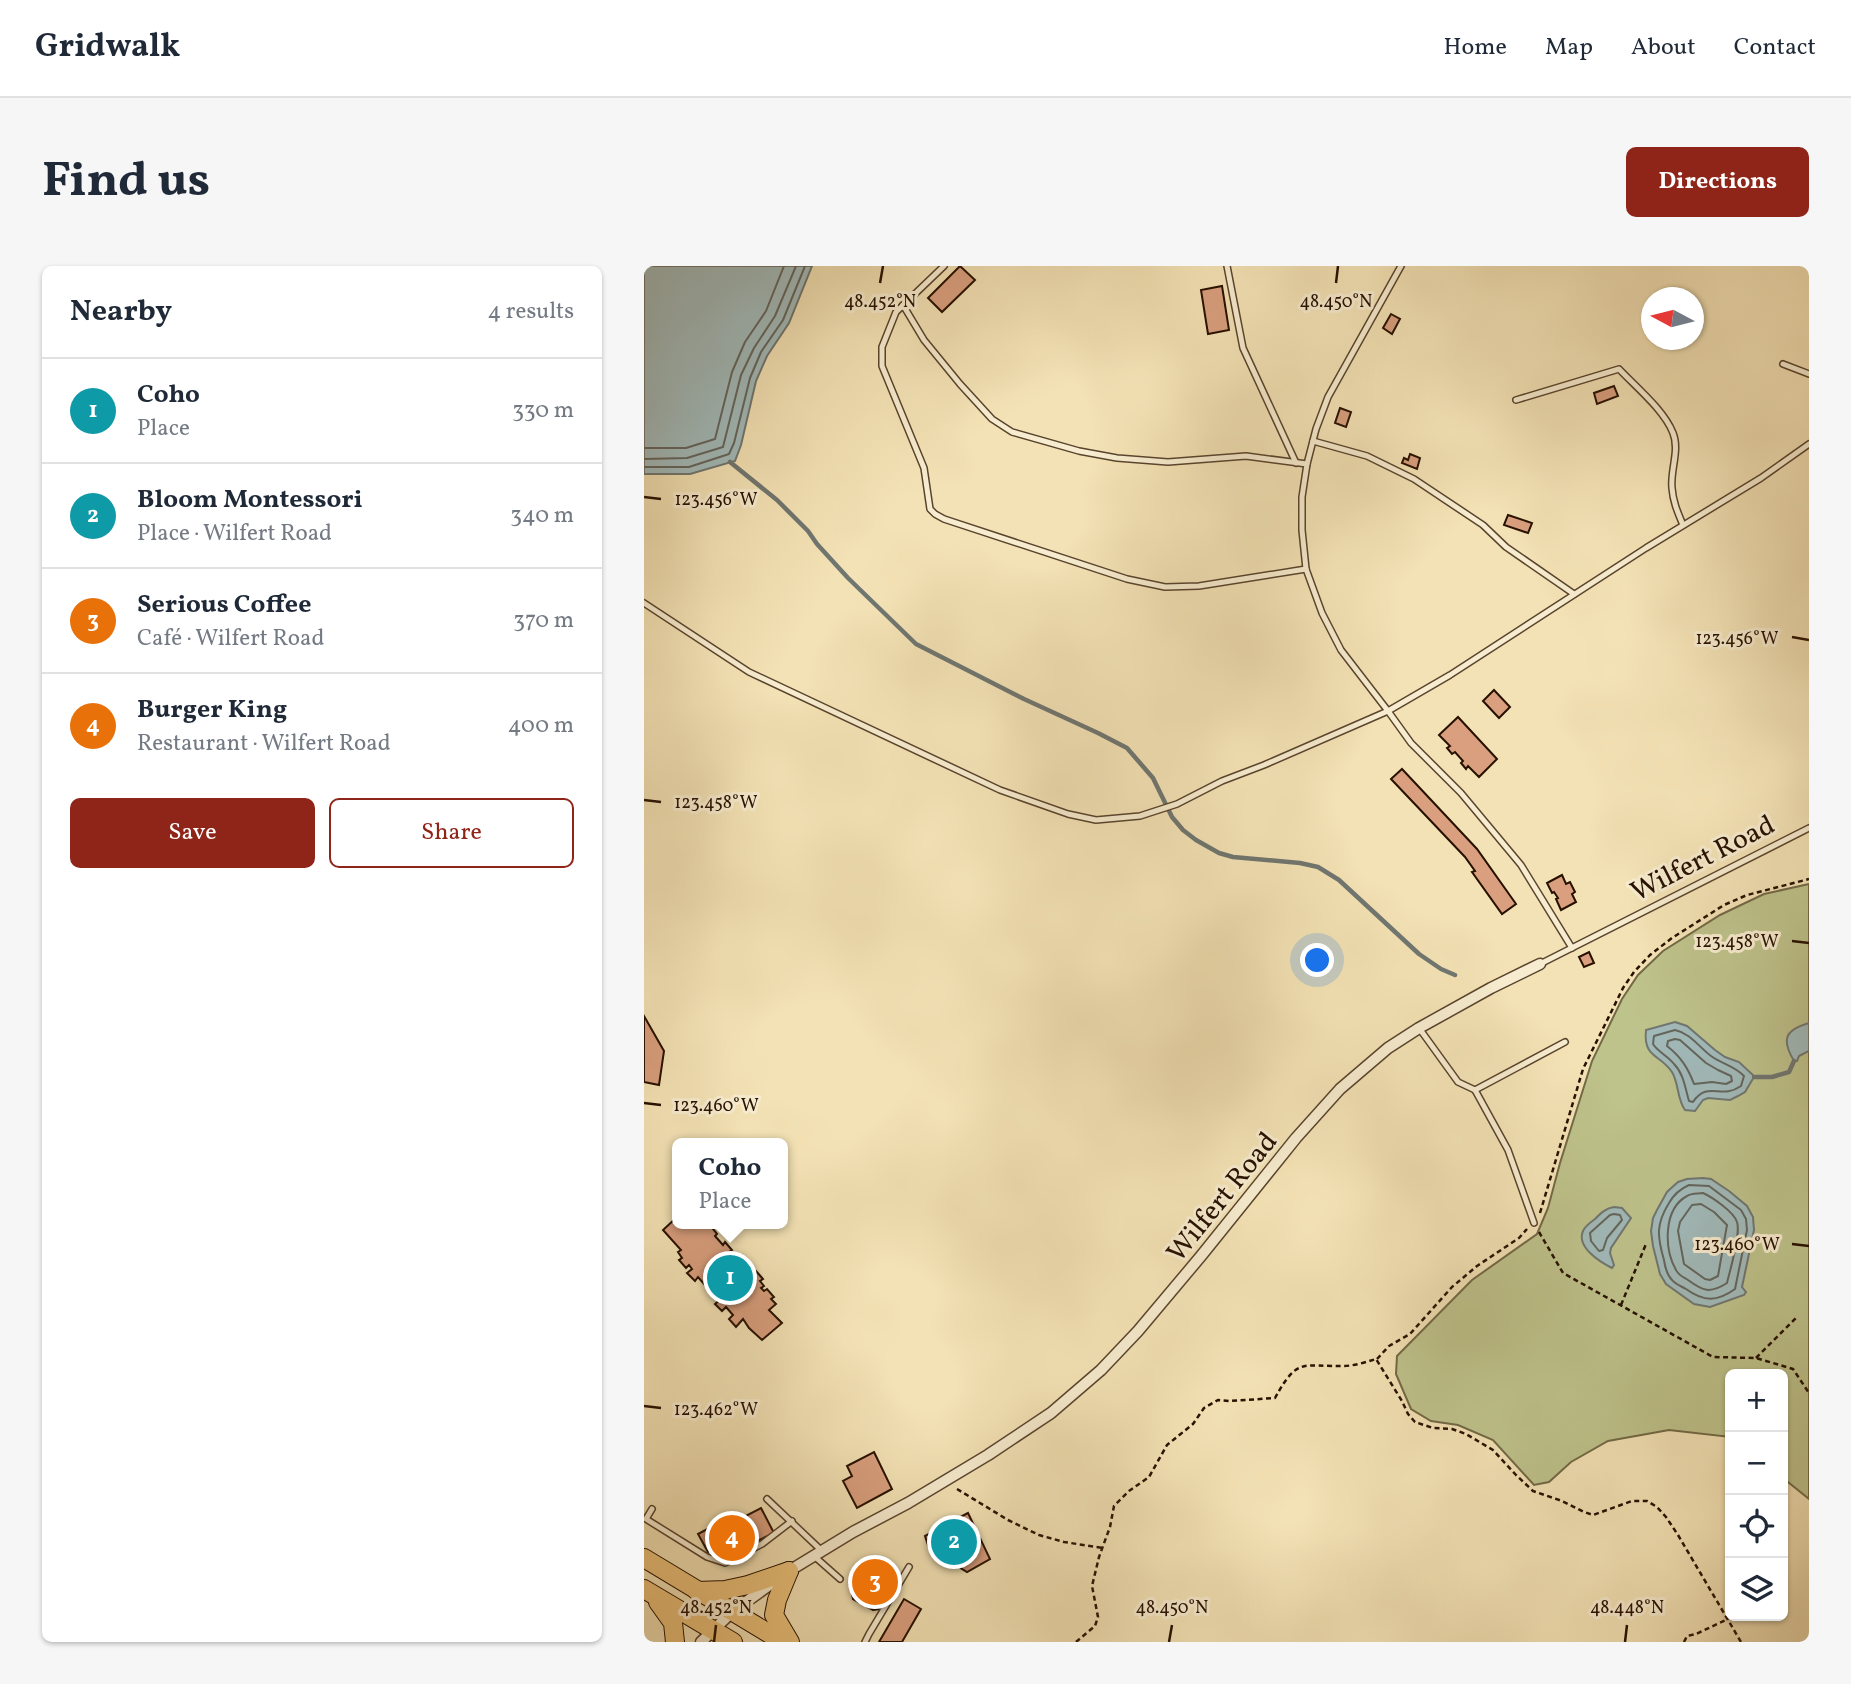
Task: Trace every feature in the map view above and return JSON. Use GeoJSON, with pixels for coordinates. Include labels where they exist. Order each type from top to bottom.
{"type":"FeatureCollection","features":[{"type":"Feature","properties":{"kind":"main road"},"geometry":{"type":"LineString","coordinates":[[644,1558],[783,1642]]}},
{"type":"Feature","properties":{"kind":"main road"},"geometry":{"type":"LineString","coordinates":[[697,1591],[736,1588],[789,1571]]}},
{"type":"Feature","properties":{"kind":"main road"},"geometry":{"type":"LineString","coordinates":[[789,1571],[774,1615],[790,1642]]}},
{"type":"Feature","properties":{"kind":"main road"},"geometry":{"type":"LineString","coordinates":[[648,1591],[707,1636],[733,1642]]}},
{"type":"Feature","properties":{"kind":"main road"},"geometry":{"type":"LineString","coordinates":[[648,1591],[673,1623],[676,1642]]}},
{"type":"Feature","properties":{"kind":"street","name":"Wilfert Road"},"geometry":{"type":"LineString","coordinates":[[707,1636],[732,1612],[789,1571],[945,1481],[1051,1413],[1101,1370],[1173,1291],[1296,1138],[1340,1090],[1388,1048],[1419,1028],[1540,964]]}},
{"type":"Feature","properties":{"kind":"lane"},"geometry":{"type":"LineString","coordinates":[[944,266],[896,312],[882,347],[882,366],[924,468],[930,509],[935,514],[1127,579],[1166,587],[1199,586],[1307,569]]}},
{"type":"Feature","properties":{"kind":"lane"},"geometry":{"type":"LineString","coordinates":[[1227,266],[1243,348],[1296,463]]}},
{"type":"Feature","properties":{"kind":"lane"},"geometry":{"type":"LineString","coordinates":[[1401,266],[1328,397],[1313,441],[1303,498],[1302,530],[1307,569],[1322,613],[1341,650],[1411,743],[1461,793],[1521,865],[1572,948]]}},
{"type":"Feature","properties":{"kind":"lane"},"geometry":{"type":"LineString","coordinates":[[903,304],[924,340],[960,384],[992,419],[1012,432],[1079,451],[1117,458],[1168,461],[1246,456],[1307,464]]}},
{"type":"Feature","properties":{"kind":"lane"},"geometry":{"type":"LineString","coordinates":[[1783,364],[1809,374]]}},
{"type":"Feature","properties":{"kind":"lane"},"geometry":{"type":"LineString","coordinates":[[1516,400],[1619,369],[1661,413],[1674,434],[1671,487],[1674,504],[1683,525]]}},
{"type":"Feature","properties":{"kind":"lane"},"geometry":{"type":"LineString","coordinates":[[1313,441],[1367,456],[1414,479],[1483,525],[1506,547],[1574,594]]}},
{"type":"Feature","properties":{"kind":"lane"},"geometry":{"type":"LineString","coordinates":[[644,603],[749,672],[1000,790],[1068,814],[1096,820],[1140,816],[1177,804],[1222,781],[1388,711],[1450,675],[1809,444]]}},
{"type":"Feature","properties":{"kind":"lane","name":"Wilfert Road"},"geometry":{"type":"LineString","coordinates":[[1540,964],[1809,828]]}},
{"type":"Feature","properties":{"kind":"lane"},"geometry":{"type":"LineString","coordinates":[[1419,1028],[1458,1082],[1475,1090],[1508,1150],[1534,1223]]}},
{"type":"Feature","properties":{"kind":"lane"},"geometry":{"type":"LineString","coordinates":[[1475,1090],[1565,1042]]}},
{"type":"Feature","properties":{"kind":"lane"},"geometry":{"type":"LineString","coordinates":[[767,1499],[792,1521],[840,1579]]}},
{"type":"Feature","properties":{"kind":"lane"},"geometry":{"type":"LineString","coordinates":[[652,1509],[646,1519],[707,1558],[725,1563],[762,1545],[792,1521]]}},
{"type":"Feature","properties":{"kind":"lane"},"geometry":{"type":"LineString","coordinates":[[865,1642],[909,1567]]}},
{"type":"Feature","properties":{"kind":"path"},"geometry":{"type":"LineString","coordinates":[[1076,1642],[1095,1626],[1098,1617],[1092,1586],[1114,1506],[1149,1477],[1167,1445],[1193,1424],[1204,1408],[1218,1400],[1275,1398],[1283,1382],[1296,1369],[1305,1365],[1347,1366],[1376,1359],[1389,1346],[1410,1334],[1452,1287],[1477,1266],[1519,1238],[1534,1223],[1541,1211],[1583,1069],[1623,988],[1634,972],[1672,938],[1724,905],[1747,895],[1809,879]]}},
{"type":"Feature","properties":{"kind":"path"},"geometry":{"type":"LineString","coordinates":[[1534,1223],[1563,1273],[1713,1357],[1756,1357],[1793,1370],[1809,1393]]}},
{"type":"Feature","properties":{"kind":"path"},"geometry":{"type":"LineString","coordinates":[[1621,1306],[1646,1244]]}},
{"type":"Feature","properties":{"kind":"path"},"geometry":{"type":"LineString","coordinates":[[1756,1357],[1798,1316]]}},
{"type":"Feature","properties":{"kind":"path"},"geometry":{"type":"LineString","coordinates":[[1376,1359],[1415,1422],[1466,1434],[1493,1450],[1533,1491],[1593,1515],[1632,1501],[1647,1501],[1657,1507],[1678,1535],[1725,1614]]}},
{"type":"Feature","properties":{"kind":"path"},"geometry":{"type":"LineString","coordinates":[[945,1481],[1008,1520],[1039,1535],[1103,1548]]}},
{"type":"Feature","properties":{"kind":"path"},"geometry":{"type":"LineString","coordinates":[[1684,1642],[1688,1636],[1725,1620]]}},
{"type":"Feature","properties":{"kind":"path"},"geometry":{"type":"LineString","coordinates":[[1729,1621],[1741,1642]]}},
{"type":"Feature","properties":{"kind":"green space"},"geometry":{"type":"Polygon","coordinates":[[[1809,884],[1809,1499],[1788,1482],[1788,1369],[1725,1369],[1725,1436],[1669,1430],[1608,1441],[1571,1462],[1549,1482],[1534,1485],[1493,1440],[1458,1425],[1431,1421],[1411,1409],[1396,1374],[1397,1356],[1472,1280],[1537,1234],[1548,1208],[1592,1061],[1622,999],[1638,975],[1663,951],[1720,915],[1764,894],[1809,884]]]}},
{"type":"Feature","properties":{"kind":"water"},"geometry":{"type":"Polygon","coordinates":[[[644,266],[812,266],[789,323],[767,356],[756,381],[735,461],[690,474],[644,474],[644,266]]]}},
{"type":"Feature","properties":{"kind":"water"},"geometry":{"type":"Polygon","coordinates":[[[1675,1022],[1687,1026],[1715,1050],[1739,1062],[1753,1075],[1745,1092],[1730,1100],[1708,1098],[1703,1100],[1695,1111],[1685,1110],[1672,1072],[1653,1055],[1646,1039],[1646,1030],[1675,1022]]]}},
{"type":"Feature","properties":{"kind":"water"},"geometry":{"type":"Polygon","coordinates":[[[1809,1023],[1809,1051],[1794,1061],[1787,1047],[1788,1036],[1790,1032],[1809,1023]]]}},
{"type":"Feature","properties":{"kind":"water"},"geometry":{"type":"Polygon","coordinates":[[[1711,1179],[1747,1206],[1753,1217],[1754,1230],[1742,1287],[1746,1292],[1710,1307],[1694,1304],[1666,1284],[1660,1274],[1651,1231],[1653,1218],[1667,1192],[1678,1182],[1711,1179]]]}},
{"type":"Feature","properties":{"kind":"water"},"geometry":{"type":"Polygon","coordinates":[[[1608,1208],[1622,1208],[1631,1218],[1611,1248],[1614,1265],[1612,1268],[1590,1253],[1582,1237],[1588,1224],[1608,1208]]]}},
{"type":"Feature","properties":{"kind":"building"},"geometry":{"type":"Polygon","coordinates":[[[960,266],[975,280],[942,312],[928,298],[960,266]]]}},
{"type":"Feature","properties":{"kind":"building"},"geometry":{"type":"Polygon","coordinates":[[[1222,286],[1229,330],[1208,334],[1201,290],[1222,286]]]}},
{"type":"Feature","properties":{"kind":"building"},"geometry":{"type":"Polygon","coordinates":[[[1391,314],[1400,319],[1392,334],[1383,328],[1391,314]]]}},
{"type":"Feature","properties":{"kind":"building"},"geometry":{"type":"Polygon","coordinates":[[[1614,386],[1618,396],[1597,404],[1594,393],[1614,386]]]}},
{"type":"Feature","properties":{"kind":"building"},"geometry":{"type":"Polygon","coordinates":[[[1340,408],[1351,412],[1346,427],[1335,423],[1340,408]]]}},
{"type":"Feature","properties":{"kind":"building"},"geometry":{"type":"Polygon","coordinates":[[[1410,454],[1420,458],[1417,469],[1402,463],[1404,458],[1408,460],[1410,454]]]}},
{"type":"Feature","properties":{"kind":"building"},"geometry":{"type":"Polygon","coordinates":[[[1508,515],[1532,523],[1528,533],[1504,525],[1508,515]]]}},
{"type":"Feature","properties":{"kind":"building"},"geometry":{"type":"Polygon","coordinates":[[[1494,690],[1510,707],[1499,718],[1483,701],[1494,690]]]}},
{"type":"Feature","properties":{"kind":"building"},"geometry":{"type":"Polygon","coordinates":[[[1458,717],[1497,759],[1479,777],[1468,766],[1466,769],[1461,763],[1463,761],[1455,752],[1452,754],[1447,748],[1450,746],[1439,735],[1458,717]]]}},
{"type":"Feature","properties":{"kind":"building"},"geometry":{"type":"Polygon","coordinates":[[[1402,769],[1477,849],[1516,904],[1502,914],[1472,872],[1475,871],[1465,857],[1391,779],[1402,769]]]}},
{"type":"Feature","properties":{"kind":"building"},"geometry":{"type":"Polygon","coordinates":[[[1562,875],[1566,884],[1570,882],[1576,902],[1561,910],[1556,899],[1558,898],[1547,883],[1562,875]]]}},
{"type":"Feature","properties":{"kind":"building"},"geometry":{"type":"Polygon","coordinates":[[[1589,952],[1594,963],[1584,967],[1579,957],[1589,952]]]}},
{"type":"Feature","properties":{"kind":"building"},"geometry":{"type":"Polygon","coordinates":[[[644,1016],[664,1051],[659,1085],[644,1082],[644,1016]]]}},
{"type":"Feature","properties":{"kind":"building"},"geometry":{"type":"Polygon","coordinates":[[[672,1222],[672,1229],[713,1229],[723,1245],[725,1242],[732,1250],[729,1252],[732,1255],[734,1253],[738,1258],[742,1255],[754,1269],[751,1271],[756,1271],[763,1279],[760,1281],[764,1286],[761,1288],[764,1291],[767,1289],[776,1304],[769,1310],[782,1323],[762,1340],[743,1319],[736,1327],[729,1319],[733,1315],[726,1307],[722,1311],[715,1304],[722,1298],[718,1293],[720,1291],[717,1288],[712,1293],[698,1277],[695,1281],[687,1273],[692,1269],[689,1265],[686,1268],[679,1260],[682,1258],[678,1252],[681,1250],[663,1230],[672,1222]]]}},
{"type":"Feature","properties":{"kind":"building"},"geometry":{"type":"Polygon","coordinates":[[[874,1452],[892,1489],[857,1508],[843,1481],[852,1476],[847,1466],[874,1452]]]}},
{"type":"Feature","properties":{"kind":"building"},"geometry":{"type":"Polygon","coordinates":[[[761,1508],[774,1533],[755,1542],[757,1546],[735,1557],[734,1555],[721,1561],[715,1549],[708,1552],[698,1534],[717,1524],[719,1528],[728,1524],[732,1516],[738,1520],[761,1508]]]}},
{"type":"Feature","properties":{"kind":"building"},"geometry":{"type":"Polygon","coordinates":[[[968,1513],[990,1559],[967,1572],[929,1548],[925,1536],[968,1513]]]}},
{"type":"Feature","properties":{"kind":"building"},"geometry":{"type":"Polygon","coordinates":[[[873,1563],[894,1576],[879,1609],[873,1610],[853,1599],[852,1593],[873,1563]]]}},
{"type":"Feature","properties":{"kind":"building"},"geometry":{"type":"Polygon","coordinates":[[[904,1599],[921,1609],[902,1642],[879,1642],[904,1599]]]}},
{"type":"Feature","properties":{"kind":"waterway"},"geometry":{"type":"LineString","coordinates":[[730,462],[777,500],[848,578],[916,644],[1127,748],[1153,778],[1172,817],[1196,840],[1219,853],[1233,857],[1318,867],[1339,880],[1419,954],[1455,975]]}},
{"type":"Feature","properties":{"kind":"waterway"},"geometry":{"type":"LineString","coordinates":[[1754,1077],[1772,1077],[1789,1072],[1794,1061]]}},
{"type":"Feature","properties":{"kind":"place","name":"Coho"},"geometry":{"type":"Point","coordinates":[730,1278]}},
{"type":"Feature","properties":{"kind":"place","name":"Burger King"},"geometry":{"type":"Point","coordinates":[732,1538]}},
{"type":"Feature","properties":{"kind":"place","name":"Bloom Montessori"},"geometry":{"type":"Point","coordinates":[954,1542]}},
{"type":"Feature","properties":{"kind":"place","name":"Serious Coffee"},"geometry":{"type":"Point","coordinates":[875,1582]}}]}
